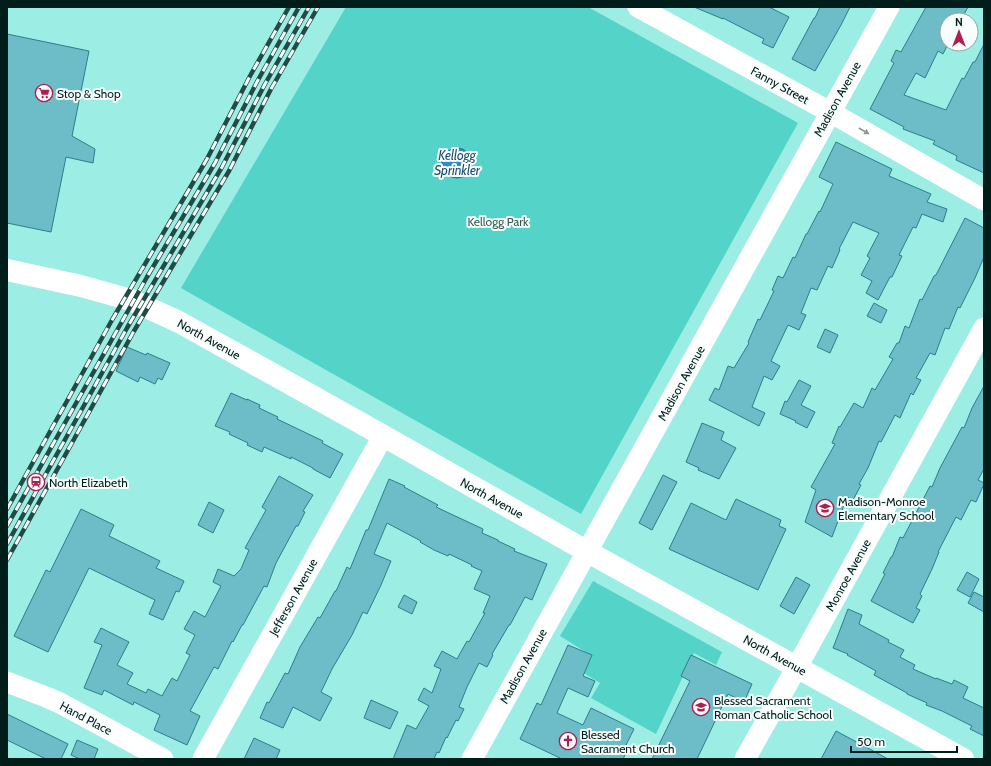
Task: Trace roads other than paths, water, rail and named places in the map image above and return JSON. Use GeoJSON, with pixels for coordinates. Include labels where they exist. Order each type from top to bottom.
{"type":"FeatureCollection","features":[{"type":"Feature","properties":{"kind":"main road","name":"North Avenue"},"geometry":{"type":"LineString","coordinates":[[7,270],[82,286],[131,300],[179,322],[588,552],[963,759]]}},
{"type":"Feature","properties":{"kind":"street","name":"Fanny Street"},"geometry":{"type":"LineString","coordinates":[[638,7],[830,112],[984,200]]}},
{"type":"Feature","properties":{"kind":"street","name":"Madison Avenue"},"geometry":{"type":"LineString","coordinates":[[472,759],[889,7]]}},
{"type":"Feature","properties":{"kind":"street","name":"Monroe Avenue"},"geometry":{"type":"LineString","coordinates":[[745,759],[984,328]]}},
{"type":"Feature","properties":{"kind":"street","name":"Jefferson Avenue"},"geometry":{"type":"LineString","coordinates":[[203,759],[383,436]]}},
{"type":"Feature","properties":{"kind":"street","name":"Hand Place"},"geometry":{"type":"LineString","coordinates":[[7,682],[60,703],[163,759]]}},
{"type":"Feature","properties":{"kind":"water","name":"Kellogg Sprinkler"},"geometry":{"type":"Polygon","coordinates":[[[457,148],[463,149],[471,157],[471,169],[463,177],[457,178],[451,177],[443,169],[442,163],[443,157],[451,149],[457,148]]]}},
{"type":"Feature","properties":{"kind":"railway"},"geometry":{"type":"LineString","coordinates":[[7,509],[112,320],[207,159],[250,76],[289,7]]}},
{"type":"Feature","properties":{"kind":"railway"},"geometry":{"type":"LineString","coordinates":[[7,526],[147,277],[215,163],[258,80],[299,7]]}},
{"type":"Feature","properties":{"kind":"railway"},"geometry":{"type":"LineString","coordinates":[[7,544],[127,328],[222,167],[265,84],[309,7]]}},
{"type":"Feature","properties":{"kind":"railway"},"geometry":{"type":"LineString","coordinates":[[7,560],[134,331],[229,171],[271,89],[318,7]]}},
{"type":"Feature","properties":{"kind":"place","name":"Stop & Shop"},"geometry":{"type":"Point","coordinates":[44,93]}},
{"type":"Feature","properties":{"kind":"place","name":"North Elizabeth"},"geometry":{"type":"Point","coordinates":[36,482]}},
{"type":"Feature","properties":{"kind":"place","name":"Madison-Monroe Elementary School"},"geometry":{"type":"Point","coordinates":[825,508]}},
{"type":"Feature","properties":{"kind":"place","name":"Blessed Sacrament Roman Catholic School"},"geometry":{"type":"Point","coordinates":[701,707]}},
{"type":"Feature","properties":{"kind":"place","name":"Blessed Sacrament Church"},"geometry":{"type":"Point","coordinates":[568,741]}},
{"type":"Feature","properties":{"kind":"park label","name":"Kellogg Park"},"geometry":{"type":"Point","coordinates":[498,221]}}]}
